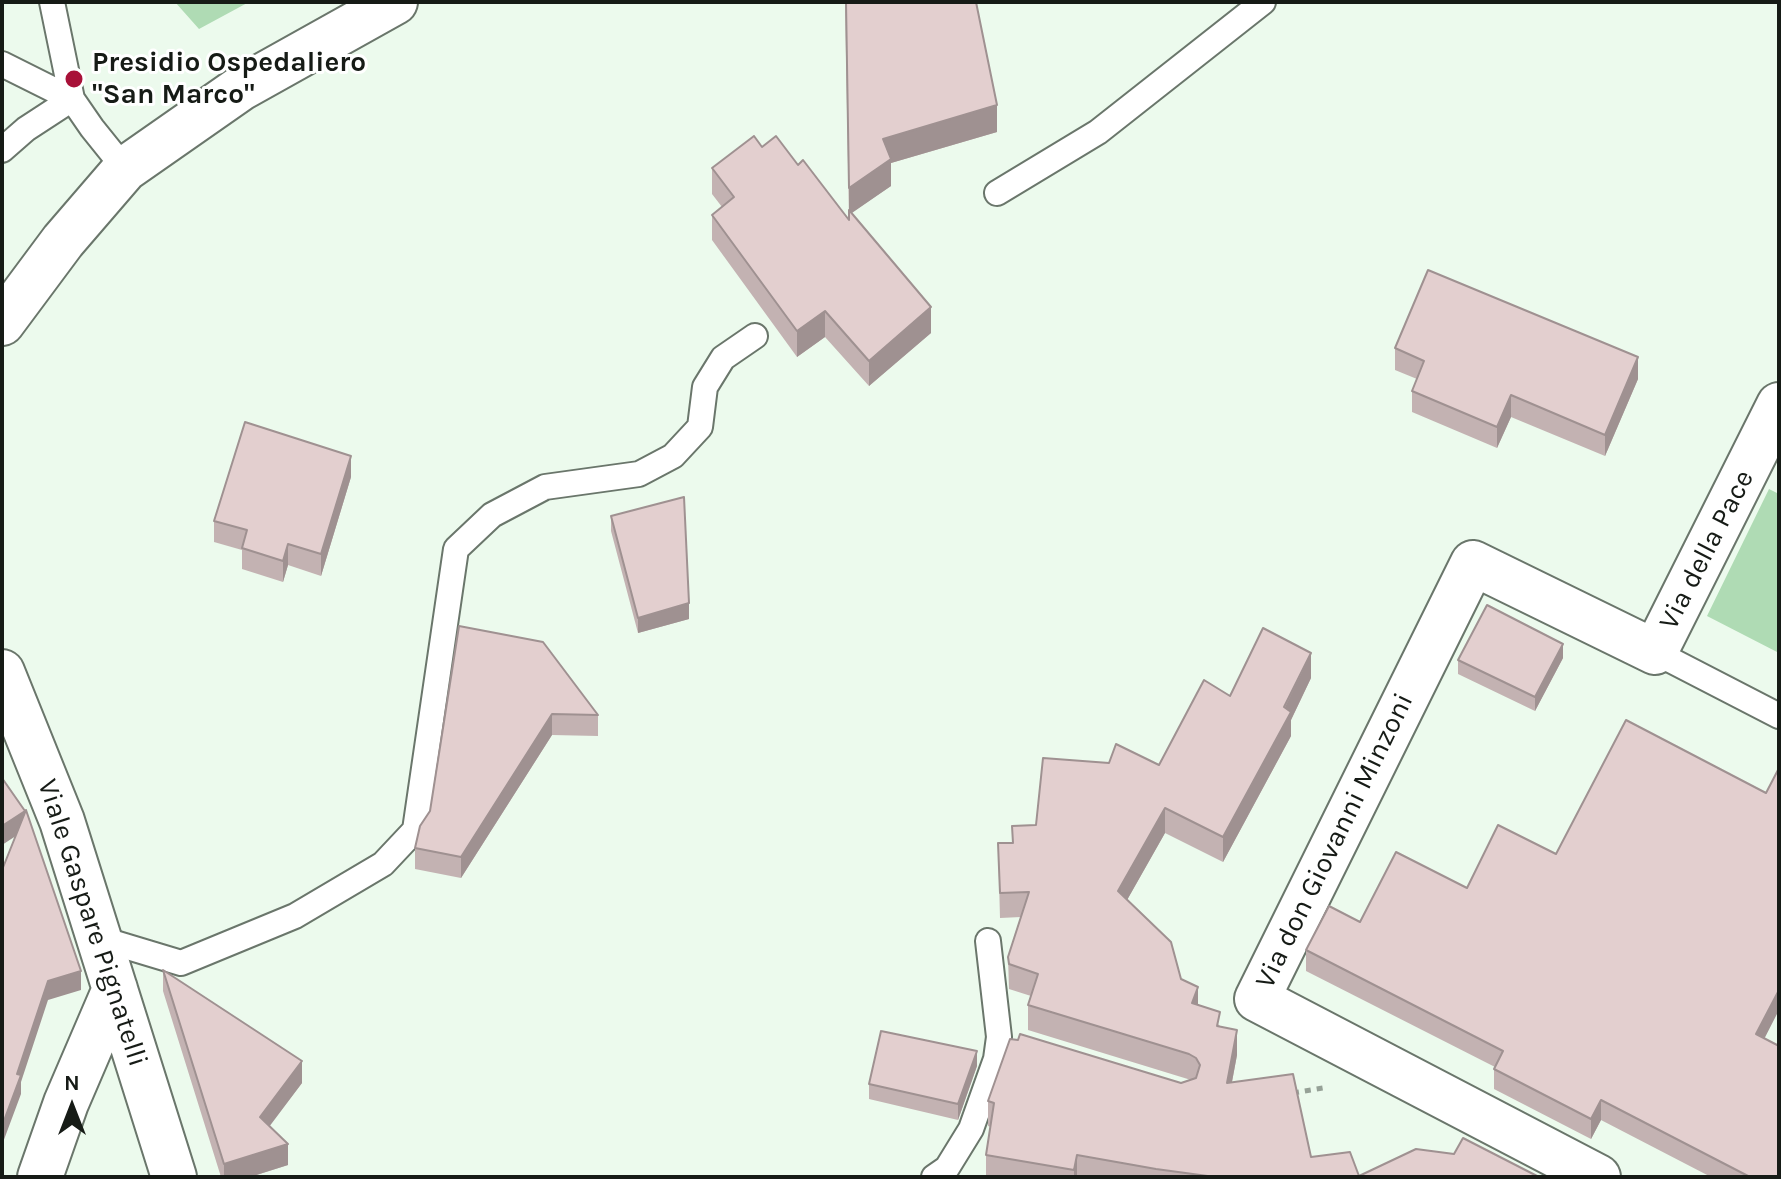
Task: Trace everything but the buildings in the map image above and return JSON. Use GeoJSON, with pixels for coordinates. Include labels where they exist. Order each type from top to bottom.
{"type":"FeatureCollection","features":[{"type":"Feature","properties":{"kind":"street"},"geometry":{"type":"LineString","coordinates":[[2,323],[63,241],[125,169],[241,88],[395,2]]}},
{"type":"Feature","properties":{"kind":"street","name":"Via della Pace"},"geometry":{"type":"LineString","coordinates":[[1655,652],[1774,427]]}},
{"type":"Feature","properties":{"kind":"street","name":"Via don Giovanni Minzoni"},"geometry":{"type":"LineString","coordinates":[[1598,1177],[1257,999],[1473,563],[1655,652]]}},
{"type":"Feature","properties":{"kind":"street","name":"Viale Gaspare Pignatelli"},"geometry":{"type":"LineString","coordinates":[[2,672],[62,821],[174,1177]]}},
{"type":"Feature","properties":{"kind":"street"},"geometry":{"type":"LineString","coordinates":[[40,1177],[66,1103],[115,989]]}},
{"type":"Feature","properties":{"kind":"lane"},"geometry":{"type":"LineString","coordinates":[[52,2],[72,99],[125,169]]}},
{"type":"Feature","properties":{"kind":"lane"},"geometry":{"type":"LineString","coordinates":[[997,193],[1098,132],[1263,2]]}},
{"type":"Feature","properties":{"kind":"lane"},"geometry":{"type":"LineString","coordinates":[[2,64],[72,99]]}},
{"type":"Feature","properties":{"kind":"lane"},"geometry":{"type":"LineString","coordinates":[[2,150],[26,129],[72,99]]}},
{"type":"Feature","properties":{"kind":"lane"},"geometry":{"type":"LineString","coordinates":[[98,938],[181,963],[295,916],[383,864],[415,830],[456,549],[492,515],[545,487],[639,474],[673,456],[700,427],[705,387],[723,358],[755,336]]}},
{"type":"Feature","properties":{"kind":"lane"},"geometry":{"type":"LineString","coordinates":[[1655,652],[1779,716]]}},
{"type":"Feature","properties":{"kind":"lane"},"geometry":{"type":"LineString","coordinates":[[934,1177],[947,1168],[971,1129],[996,1059],[999,1037],[988,941]]}},
{"type":"Feature","properties":{"kind":"lane"},"geometry":{"type":"LineString","coordinates":[[999,1037],[1027,1046]]}},
{"type":"Feature","properties":{"kind":"path"},"geometry":{"type":"LineString","coordinates":[[1289,1093],[1350,1083],[1380,1063]]}},
{"type":"Feature","properties":{"kind":"green space"},"geometry":{"type":"Polygon","coordinates":[[[175,2],[249,2],[199,29],[175,2]]]}},
{"type":"Feature","properties":{"kind":"green space"},"geometry":{"type":"Polygon","coordinates":[[[1769,489],[1779,494],[1779,653],[1707,616],[1769,489]]]}},
{"type":"Feature","properties":{"kind":"place","name":"Presidio Ospedaliero \"San Marco\""},"geometry":{"type":"Point","coordinates":[74,79]}}]}
